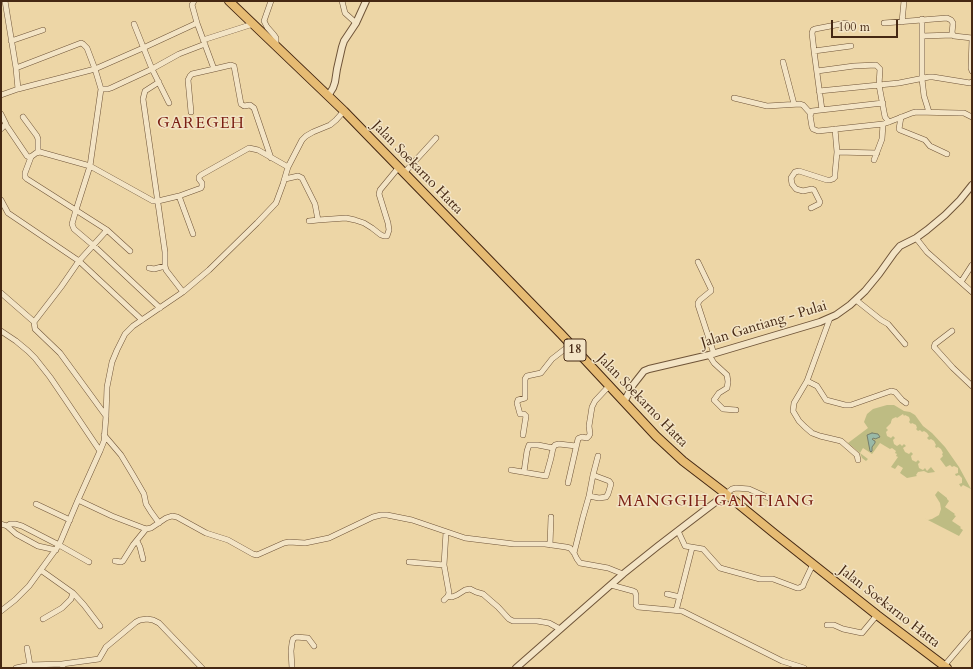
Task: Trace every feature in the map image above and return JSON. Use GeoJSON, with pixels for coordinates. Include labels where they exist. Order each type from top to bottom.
{"type":"FeatureCollection","features":[{"type":"Feature","properties":{"kind":"highway","name":"Jalan Soekarno Hatta"},"geometry":{"type":"LineString","coordinates":[[229,1],[344,111],[669,449],[877,615],[945,667]]}},
{"type":"Feature","properties":{"kind":"street"},"geometry":{"type":"LineString","coordinates":[[194,1],[192,6],[214,69]]}},
{"type":"Feature","properties":{"kind":"street"},"geometry":{"type":"LineString","coordinates":[[271,1],[264,21],[265,25],[276,38],[276,46]]}},
{"type":"Feature","properties":{"kind":"street"},"geometry":{"type":"LineString","coordinates":[[342,1],[345,13],[356,23]]}},
{"type":"Feature","properties":{"kind":"street"},"geometry":{"type":"LineString","coordinates":[[328,96],[335,82],[344,41],[356,23],[366,1]]}},
{"type":"Feature","properties":{"kind":"street"},"geometry":{"type":"LineString","coordinates":[[902,22],[904,1]]}},
{"type":"Feature","properties":{"kind":"street"},"geometry":{"type":"LineString","coordinates":[[4,4],[16,68],[18,89]]}},
{"type":"Feature","properties":{"kind":"street"},"geometry":{"type":"LineString","coordinates":[[884,23],[947,18],[952,21],[953,35]]}},
{"type":"Feature","properties":{"kind":"street"},"geometry":{"type":"LineString","coordinates":[[922,19],[922,79],[924,96],[930,112]]}},
{"type":"Feature","properties":{"kind":"street"},"geometry":{"type":"LineString","coordinates":[[1,95],[95,68],[197,23]]}},
{"type":"Feature","properties":{"kind":"street"},"geometry":{"type":"LineString","coordinates":[[822,110],[814,51],[813,30],[846,23]]}},
{"type":"Feature","properties":{"kind":"street"},"geometry":{"type":"LineString","coordinates":[[134,24],[152,69],[169,103]]}},
{"type":"Feature","properties":{"kind":"street"},"geometry":{"type":"LineString","coordinates":[[101,89],[111,88],[204,42],[253,24]]}},
{"type":"Feature","properties":{"kind":"street"},"geometry":{"type":"LineString","coordinates":[[11,41],[43,30]]}},
{"type":"Feature","properties":{"kind":"street"},"geometry":{"type":"LineString","coordinates":[[922,36],[953,35],[956,37],[972,38],[970,68],[972,71]]}},
{"type":"Feature","properties":{"kind":"street"},"geometry":{"type":"LineString","coordinates":[[16,68],[81,43],[87,48],[101,89],[90,166],[72,222],[73,227],[160,308]]}},
{"type":"Feature","properties":{"kind":"street"},"geometry":{"type":"LineString","coordinates":[[814,51],[851,46]]}},
{"type":"Feature","properties":{"kind":"street"},"geometry":{"type":"LineString","coordinates":[[784,62],[794,104]]}},
{"type":"Feature","properties":{"kind":"street"},"geometry":{"type":"LineString","coordinates":[[191,112],[188,78],[192,74],[231,65],[234,66],[241,104],[244,106],[250,105],[254,108],[271,158]]}},
{"type":"Feature","properties":{"kind":"street"},"geometry":{"type":"LineString","coordinates":[[817,71],[854,66],[876,65],[880,69],[879,85],[886,123],[874,160]]}},
{"type":"Feature","properties":{"kind":"street"},"geometry":{"type":"LineString","coordinates":[[819,91],[905,82],[934,77],[970,83],[972,82]]}},
{"type":"Feature","properties":{"kind":"street"},"geometry":{"type":"LineString","coordinates":[[158,82],[145,91],[143,99],[165,252],[164,266],[183,292]]}},
{"type":"Feature","properties":{"kind":"street"},"geometry":{"type":"LineString","coordinates":[[734,98],[767,106],[794,104],[803,105],[811,114],[812,127],[818,131],[886,123],[912,113],[959,113],[972,117]]}},
{"type":"Feature","properties":{"kind":"street"},"geometry":{"type":"LineString","coordinates":[[811,114],[812,111],[882,103]]}},
{"type":"Feature","properties":{"kind":"street"},"geometry":{"type":"LineString","coordinates":[[1,611],[24,592],[34,581],[59,545],[104,441],[107,387],[112,362],[125,334],[133,326],[183,292],[214,265],[269,211],[276,203],[288,167],[302,140],[306,136],[330,125],[344,111]]}},
{"type":"Feature","properties":{"kind":"street"},"geometry":{"type":"LineString","coordinates":[[1,114],[6,124],[3,127],[27,156],[31,157]]}},
{"type":"Feature","properties":{"kind":"street"},"geometry":{"type":"LineString","coordinates":[[23,117],[37,136],[38,152]]}},
{"type":"Feature","properties":{"kind":"street"},"geometry":{"type":"LineString","coordinates":[[901,117],[900,130],[925,140],[929,145],[947,154]]}},
{"type":"Feature","properties":{"kind":"street"},"geometry":{"type":"LineString","coordinates":[[811,208],[820,202],[814,190],[803,191],[796,189],[792,184],[791,178],[794,172],[799,171],[830,180],[834,177],[837,152],[835,129]]}},
{"type":"Feature","properties":{"kind":"street"},"geometry":{"type":"LineString","coordinates":[[309,221],[346,218],[364,223],[381,235],[387,236],[389,230],[388,223],[379,192],[436,138]]}},
{"type":"Feature","properties":{"kind":"street"},"geometry":{"type":"LineString","coordinates":[[38,152],[90,166],[153,201],[158,202],[201,188],[202,184],[199,177],[201,175],[249,148],[254,149],[288,167]]}},
{"type":"Feature","properties":{"kind":"street"},"geometry":{"type":"LineString","coordinates":[[38,152],[31,157],[25,177],[107,230],[130,251]]}},
{"type":"Feature","properties":{"kind":"street"},"geometry":{"type":"LineString","coordinates":[[837,152],[877,154]]}},
{"type":"Feature","properties":{"kind":"street"},"geometry":{"type":"LineString","coordinates":[[285,179],[298,176],[302,178],[315,204],[318,220]]}},
{"type":"Feature","properties":{"kind":"street","name":"Jalan Gantiang - Pulai"},"geometry":{"type":"LineString","coordinates":[[624,402],[633,385],[644,371],[654,367],[712,355],[820,322],[843,311],[865,291],[900,246],[916,238],[945,216],[972,185]]}},
{"type":"Feature","properties":{"kind":"street"},"geometry":{"type":"LineString","coordinates":[[179,196],[193,234]]}},
{"type":"Feature","properties":{"kind":"street"},"geometry":{"type":"LineString","coordinates":[[1,200],[8,213],[79,261],[142,320]]}},
{"type":"Feature","properties":{"kind":"street"},"geometry":{"type":"LineString","coordinates":[[34,322],[79,261],[107,230]]}},
{"type":"Feature","properties":{"kind":"street"},"geometry":{"type":"LineString","coordinates":[[916,238],[927,252],[972,292]]}},
{"type":"Feature","properties":{"kind":"street"},"geometry":{"type":"LineString","coordinates":[[698,262],[711,289],[711,292],[700,300],[698,305],[714,363],[727,375],[728,382],[727,388],[719,393],[714,400],[724,409],[736,410]]}},
{"type":"Feature","properties":{"kind":"street"},"geometry":{"type":"LineString","coordinates":[[961,282],[972,265]]}},
{"type":"Feature","properties":{"kind":"street"},"geometry":{"type":"LineString","coordinates":[[149,268],[154,269],[164,266]]}},
{"type":"Feature","properties":{"kind":"street"},"geometry":{"type":"LineString","coordinates":[[1,293],[34,322],[35,329],[60,353],[106,416]]}},
{"type":"Feature","properties":{"kind":"street"},"geometry":{"type":"LineString","coordinates":[[856,300],[888,324],[905,344]]}},
{"type":"Feature","properties":{"kind":"street"},"geometry":{"type":"LineString","coordinates":[[830,318],[807,381],[794,403],[793,411],[802,424],[812,432],[820,436],[840,441],[857,455],[858,460]]}},
{"type":"Feature","properties":{"kind":"street"},"geometry":{"type":"LineString","coordinates":[[1,331],[35,358],[100,451]]}},
{"type":"Feature","properties":{"kind":"street"},"geometry":{"type":"LineString","coordinates":[[952,331],[934,346],[953,368],[972,386]]}},
{"type":"Feature","properties":{"kind":"street"},"geometry":{"type":"LineString","coordinates":[[524,435],[526,416],[524,414],[520,414],[517,403],[518,400],[526,398],[524,378],[541,373],[552,360],[570,345]]}},
{"type":"Feature","properties":{"kind":"street"},"geometry":{"type":"LineString","coordinates":[[807,381],[818,386],[826,400],[845,405],[851,405],[891,391],[895,392],[906,403]]}},
{"type":"Feature","properties":{"kind":"street"},"geometry":{"type":"LineString","coordinates":[[568,483],[578,439],[582,437],[587,438],[589,436],[592,407],[595,401],[609,386]]}},
{"type":"Feature","properties":{"kind":"street"},"geometry":{"type":"LineString","coordinates":[[104,436],[121,455],[144,494],[146,504],[159,523]]}},
{"type":"Feature","properties":{"kind":"street"},"geometry":{"type":"LineString","coordinates":[[524,472],[526,451],[529,445],[553,448]]}},
{"type":"Feature","properties":{"kind":"street"},"geometry":{"type":"LineString","coordinates":[[511,470],[546,476],[555,445],[576,446]]}},
{"type":"Feature","properties":{"kind":"street"},"geometry":{"type":"LineString","coordinates":[[574,553],[598,456]]}},
{"type":"Feature","properties":{"kind":"street"},"geometry":{"type":"LineString","coordinates":[[589,496],[602,498],[606,497],[611,484],[609,481],[593,475]]}},
{"type":"Feature","properties":{"kind":"street"},"geometry":{"type":"LineString","coordinates":[[516,668],[623,574],[732,489],[749,489],[769,498]]}},
{"type":"Feature","properties":{"kind":"street"},"geometry":{"type":"LineString","coordinates":[[78,500],[112,516],[146,529],[151,528],[166,518],[172,516],[206,533],[228,540],[257,555],[288,542],[305,542],[329,538],[373,517],[381,515],[396,516],[412,520],[465,538],[500,543],[545,544],[566,547],[570,548],[580,563],[608,568],[623,574]]}},
{"type":"Feature","properties":{"kind":"street"},"geometry":{"type":"LineString","coordinates":[[36,504],[70,520]]}},
{"type":"Feature","properties":{"kind":"street"},"geometry":{"type":"LineString","coordinates":[[550,545],[551,517]]}},
{"type":"Feature","properties":{"kind":"street"},"geometry":{"type":"LineString","coordinates":[[1,524],[7,526],[16,534],[38,546],[56,550]]}},
{"type":"Feature","properties":{"kind":"street"},"geometry":{"type":"LineString","coordinates":[[7,526],[10,524],[22,526],[89,562]]}},
{"type":"Feature","properties":{"kind":"street"},"geometry":{"type":"LineString","coordinates":[[115,561],[123,561],[146,529]]}},
{"type":"Feature","properties":{"kind":"street"},"geometry":{"type":"LineString","coordinates":[[678,531],[685,546],[703,549],[720,568],[760,579],[773,579],[797,588],[803,586],[813,564]]}},
{"type":"Feature","properties":{"kind":"street"},"geometry":{"type":"LineString","coordinates":[[446,532],[444,565],[449,593],[446,598],[470,589],[484,594],[509,619],[513,621],[537,621],[549,623],[560,629]]}},
{"type":"Feature","properties":{"kind":"street"},"geometry":{"type":"LineString","coordinates":[[137,541],[140,547],[142,559]]}},
{"type":"Feature","properties":{"kind":"street"},"geometry":{"type":"LineString","coordinates":[[676,611],[692,548]]}},
{"type":"Feature","properties":{"kind":"street"},"geometry":{"type":"LineString","coordinates":[[409,562],[444,565]]}},
{"type":"Feature","properties":{"kind":"street"},"geometry":{"type":"LineString","coordinates":[[42,571],[73,594],[84,605],[100,626]]}},
{"type":"Feature","properties":{"kind":"street"},"geometry":{"type":"LineString","coordinates":[[611,585],[635,592],[636,606],[638,607],[686,613],[782,661],[804,668]]}},
{"type":"Feature","properties":{"kind":"street"},"geometry":{"type":"LineString","coordinates":[[43,619],[62,608],[71,599],[73,594]]}},
{"type":"Feature","properties":{"kind":"street"},"geometry":{"type":"LineString","coordinates":[[667,594],[680,597]]}},
{"type":"Feature","properties":{"kind":"street"},"geometry":{"type":"LineString","coordinates":[[827,625],[834,625],[843,629],[862,633],[877,615]]}},
{"type":"Feature","properties":{"kind":"street"},"geometry":{"type":"LineString","coordinates":[[16,668],[30,665],[62,666],[99,658],[106,647],[136,622],[144,619],[159,622],[202,668]]}},
{"type":"Feature","properties":{"kind":"street"},"geometry":{"type":"LineString","coordinates":[[945,667],[972,633]]}},
{"type":"Feature","properties":{"kind":"street"},"geometry":{"type":"LineString","coordinates":[[292,668],[291,651],[293,639],[296,637],[308,638],[314,646]]}},
{"type":"Feature","properties":{"kind":"street"},"geometry":{"type":"LineString","coordinates":[[28,648],[30,665]]}},
{"type":"Feature","properties":{"kind":"shaded area"},"geometry":{"type":"Polygon","coordinates":[[[887,405],[894,405],[915,415],[923,426],[945,447],[959,467],[971,489],[963,485],[961,487],[959,484],[962,483],[962,478],[959,475],[956,476],[955,474],[958,473],[958,468],[950,465],[946,467],[940,459],[943,456],[941,449],[938,447],[936,448],[934,441],[927,438],[929,436],[927,433],[920,430],[918,431],[916,429],[916,425],[909,422],[909,417],[904,416],[903,414],[892,419],[891,423],[886,428],[888,430],[886,432],[887,436],[891,438],[893,436],[895,438],[893,440],[894,444],[897,446],[900,444],[902,446],[904,444],[906,446],[903,448],[905,452],[909,454],[911,452],[913,454],[911,456],[912,460],[916,462],[918,460],[920,462],[918,464],[919,468],[923,470],[925,468],[927,471],[931,467],[935,472],[918,472],[916,475],[917,476],[907,478],[900,473],[903,468],[898,465],[895,469],[891,467],[898,457],[895,453],[896,451],[880,443],[872,454],[863,448],[860,453],[848,443],[868,428],[864,422],[867,414],[873,409],[887,405]]]}},
{"type":"Feature","properties":{"kind":"shaded area"},"geometry":{"type":"Polygon","coordinates":[[[872,433],[878,434],[880,437],[872,439],[875,443],[871,452],[867,435],[872,433]]]}},
{"type":"Feature","properties":{"kind":"shaded area"},"geometry":{"type":"Polygon","coordinates":[[[860,453],[868,459],[866,461],[862,458],[860,453]]]}},
{"type":"Feature","properties":{"kind":"shaded area"},"geometry":{"type":"Polygon","coordinates":[[[938,491],[949,501],[945,507],[956,516],[952,521],[963,530],[959,536],[924,518],[928,520],[939,515],[941,509],[940,503],[935,495],[938,491]]]}},
{"type":"Feature","properties":{"kind":"district","name":"GAREGEH"},"geometry":{"type":"Point","coordinates":[201,124]}},
{"type":"Feature","properties":{"kind":"district","name":"MANGGIH GANTIANG"},"geometry":{"type":"Point","coordinates":[716,502]}}]}
